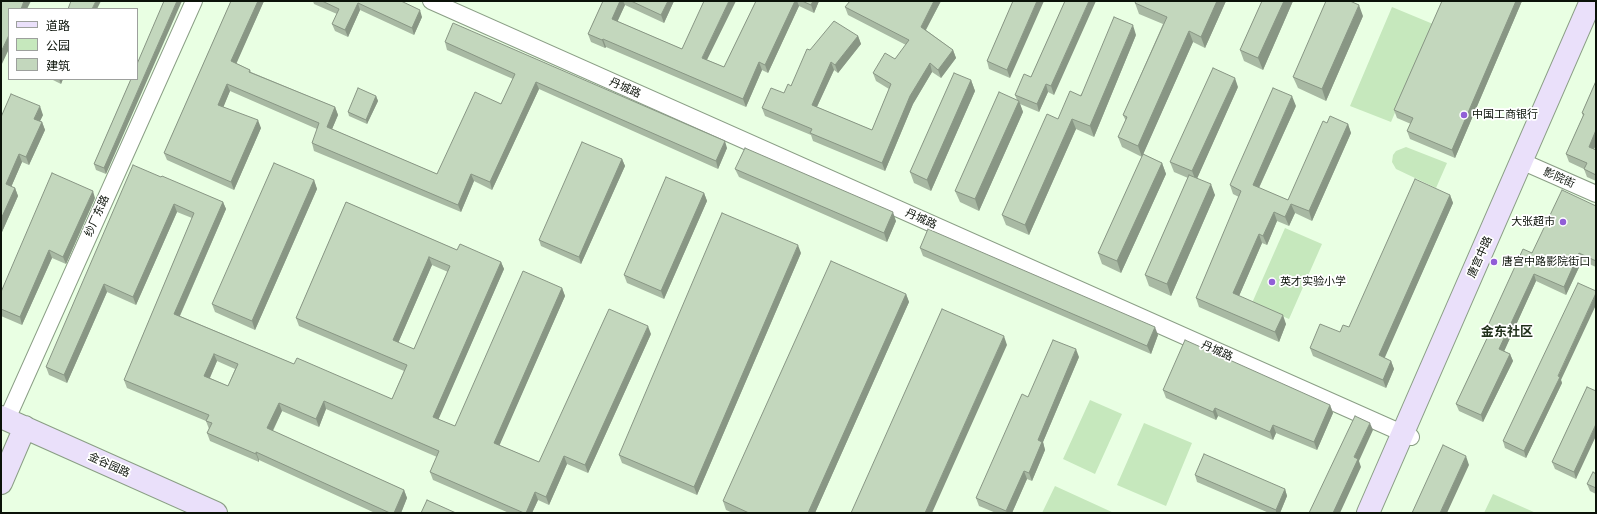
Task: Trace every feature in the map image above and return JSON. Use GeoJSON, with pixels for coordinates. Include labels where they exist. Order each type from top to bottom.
{"type":"FeatureCollection","features":[{"type":"Feature","properties":{"kind":"main road","name":"唐宫中路"},"geometry":{"type":"LineString","coordinates":[[1378,513],[1407,435],[1525,163],[1591,1]]}},
{"type":"Feature","properties":{"kind":"main road","name":"唐宫中路"},"geometry":{"type":"LineString","coordinates":[[1525,163],[1596,12]]}},
{"type":"Feature","properties":{"kind":"main road","name":"纱厂东路"},"geometry":{"type":"LineString","coordinates":[[1,483],[9,428]]}},
{"type":"Feature","properties":{"kind":"main road","name":"金谷园路"},"geometry":{"type":"LineString","coordinates":[[9,428],[186,513]]}},
{"type":"Feature","properties":{"kind":"main road","name":"金谷园路"},"geometry":{"type":"LineString","coordinates":[[9,428],[216,513]]}},
{"type":"Feature","properties":{"kind":"main road","name":"唐宫中路"},"geometry":{"type":"LineString","coordinates":[[1368,513],[1407,435]]}},
{"type":"Feature","properties":{"kind":"street","name":"纱厂东路"},"geometry":{"type":"LineString","coordinates":[[9,428],[194,1]]}},
{"type":"Feature","properties":{"kind":"street","name":"丹城路"},"geometry":{"type":"LineString","coordinates":[[430,1],[1407,435]]}},
{"type":"Feature","properties":{"kind":"street","name":"影院街"},"geometry":{"type":"LineString","coordinates":[[1525,163],[1596,194]]}},
{"type":"Feature","properties":{"kind":"green space"},"geometry":{"type":"Polygon","coordinates":[[[1392,7],[1433,24],[1391,122],[1350,106],[1392,7]]]}},
{"type":"Feature","properties":{"kind":"green space"},"geometry":{"type":"Polygon","coordinates":[[[1406,147],[1447,163],[1436,188],[1396,169],[1392,162],[1393,155],[1396,151],[1406,147]]]}},
{"type":"Feature","properties":{"kind":"green space"},"geometry":{"type":"Polygon","coordinates":[[[1285,228],[1322,244],[1289,319],[1252,303],[1285,228]]]}},
{"type":"Feature","properties":{"kind":"green space"},"geometry":{"type":"Polygon","coordinates":[[[1090,400],[1122,414],[1095,474],[1063,459],[1090,400]]]}},
{"type":"Feature","properties":{"kind":"green space"},"geometry":{"type":"Polygon","coordinates":[[[1144,423],[1192,443],[1166,506],[1117,485],[1144,423]]]}},
{"type":"Feature","properties":{"kind":"green space"},"geometry":{"type":"Polygon","coordinates":[[[1055,486],[1114,513],[1042,513],[1055,486]]]}},
{"type":"Feature","properties":{"kind":"green space"},"geometry":{"type":"Polygon","coordinates":[[[1493,494],[1536,513],[1484,513],[1493,494]]]}},
{"type":"Feature","properties":{"kind":"building"},"geometry":{"type":"Polygon","coordinates":[[[1,1],[24,1],[21,8],[8,8],[8,37],[1,52],[1,1]]]}},
{"type":"Feature","properties":{"kind":"building"},"geometry":{"type":"Polygon","coordinates":[[[71,1],[96,1],[92,8],[68,8],[71,1]]]}},
{"type":"Feature","properties":{"kind":"building"},"geometry":{"type":"Polygon","coordinates":[[[164,1],[177,1],[104,168],[94,164],[131,80],[138,80],[138,62],[164,1]]]}},
{"type":"Feature","properties":{"kind":"building"},"geometry":{"type":"Polygon","coordinates":[[[231,1],[258,1],[231,61],[250,70],[249,72],[335,107],[327,127],[437,174],[475,92],[501,104],[515,74],[445,42],[453,23],[725,141],[716,161],[536,82],[490,182],[471,174],[458,205],[312,143],[319,123],[227,84],[218,105],[258,120],[231,182],[164,153],[231,1]]]}},
{"type":"Feature","properties":{"kind":"building"},"geometry":{"type":"Polygon","coordinates":[[[322,1],[401,1],[420,10],[412,28],[358,3],[345,30],[332,24],[339,9],[322,1]]]}},
{"type":"Feature","properties":{"kind":"building"},"geometry":{"type":"Polygon","coordinates":[[[603,1],[620,1],[612,19],[682,49],[704,1],[729,1],[702,58],[724,67],[756,1],[795,1],[765,65],[759,62],[743,99],[588,34],[603,1]]]}},
{"type":"Feature","properties":{"kind":"building"},"geometry":{"type":"Polygon","coordinates":[[[631,1],[668,1],[661,15],[631,1]]]}},
{"type":"Feature","properties":{"kind":"building"},"geometry":{"type":"Polygon","coordinates":[[[802,1],[813,1],[811,5],[802,1]]]}},
{"type":"Feature","properties":{"kind":"building"},"geometry":{"type":"Polygon","coordinates":[[[850,1],[934,1],[921,27],[953,50],[938,70],[930,63],[910,96],[882,163],[810,133],[812,129],[762,108],[771,88],[784,93],[788,84],[791,86],[807,49],[810,50],[834,21],[858,36],[835,65],[831,62],[812,105],[872,130],[891,84],[873,73],[885,53],[895,59],[909,40],[845,7],[850,1]]]}},
{"type":"Feature","properties":{"kind":"building"},"geometry":{"type":"Polygon","coordinates":[[[1013,1],[1037,1],[1007,70],[987,61],[1013,1]]]}},
{"type":"Feature","properties":{"kind":"building"},"geometry":{"type":"Polygon","coordinates":[[[1065,1],[1089,1],[1051,86],[1046,84],[1037,104],[1015,95],[1024,74],[1031,77],[1065,1]]]}},
{"type":"Feature","properties":{"kind":"building"},"geometry":{"type":"Polygon","coordinates":[[[1136,1],[1217,1],[1201,37],[1189,31],[1138,146],[1118,137],[1127,117],[1123,115],[1167,17],[1135,3],[1136,1]]]}},
{"type":"Feature","properties":{"kind":"building"},"geometry":{"type":"Polygon","coordinates":[[[1262,1],[1284,1],[1258,58],[1240,50],[1262,1]]]}},
{"type":"Feature","properties":{"kind":"building"},"geometry":{"type":"Polygon","coordinates":[[[1326,1],[1350,1],[1359,5],[1322,89],[1293,77],[1326,1]]]}},
{"type":"Feature","properties":{"kind":"building"},"geometry":{"type":"Polygon","coordinates":[[[1442,1],[1516,1],[1452,150],[1407,131],[1413,118],[1394,110],[1442,1]]]}},
{"type":"Feature","properties":{"kind":"building"},"geometry":{"type":"Polygon","coordinates":[[[1114,17],[1133,25],[1090,126],[1072,119],[1025,225],[1002,215],[1047,114],[1058,119],[1070,91],[1081,96],[1114,17]]]}},
{"type":"Feature","properties":{"kind":"building"},"geometry":{"type":"Polygon","coordinates":[[[1213,68],[1235,78],[1192,171],[1170,162],[1213,68]]]}},
{"type":"Feature","properties":{"kind":"building"},"geometry":{"type":"Polygon","coordinates":[[[954,73],[971,80],[927,180],[910,172],[954,73]]]}},
{"type":"Feature","properties":{"kind":"building"},"geometry":{"type":"Polygon","coordinates":[[[1596,81],[1596,130],[1589,147],[1596,150],[1596,175],[1584,169],[1587,163],[1566,154],[1584,114],[1582,113],[1596,81]]]}},
{"type":"Feature","properties":{"kind":"building"},"geometry":{"type":"Polygon","coordinates":[[[358,88],[376,96],[366,120],[348,112],[358,88]]]}},
{"type":"Feature","properties":{"kind":"building"},"geometry":{"type":"Polygon","coordinates":[[[1273,88],[1292,96],[1253,185],[1288,200],[1323,121],[1327,123],[1330,116],[1348,124],[1309,211],[1291,204],[1285,217],[1274,212],[1263,236],[1259,234],[1233,293],[1283,315],[1275,332],[1196,298],[1241,191],[1230,185],[1273,88]]]}},
{"type":"Feature","properties":{"kind":"building"},"geometry":{"type":"Polygon","coordinates":[[[999,92],[1019,101],[975,199],[955,191],[999,92]]]}},
{"type":"Feature","properties":{"kind":"building"},"geometry":{"type":"Polygon","coordinates":[[[11,94],[40,106],[34,119],[42,122],[26,157],[19,154],[6,184],[15,188],[1,219],[1,117],[11,94]]]}},
{"type":"Feature","properties":{"kind":"building"},"geometry":{"type":"Polygon","coordinates":[[[582,142],[622,159],[579,257],[539,240],[582,142]]]}},
{"type":"Feature","properties":{"kind":"building"},"geometry":{"type":"Polygon","coordinates":[[[745,148],[893,212],[884,233],[735,169],[745,148]]]}},
{"type":"Feature","properties":{"kind":"building"},"geometry":{"type":"Polygon","coordinates":[[[1143,154],[1162,163],[1117,261],[1098,253],[1143,154]]]}},
{"type":"Feature","properties":{"kind":"building"},"geometry":{"type":"Polygon","coordinates":[[[274,163],[314,180],[252,321],[212,304],[274,163]]]}},
{"type":"Feature","properties":{"kind":"building"},"geometry":{"type":"Polygon","coordinates":[[[133,165],[223,202],[174,314],[294,364],[297,358],[392,399],[407,365],[296,318],[346,202],[457,250],[460,244],[501,262],[433,417],[455,426],[523,271],[562,288],[494,443],[539,462],[609,309],[648,326],[585,465],[564,456],[546,497],[535,492],[526,513],[430,472],[439,451],[324,401],[316,419],[279,403],[267,428],[404,490],[394,513],[390,513],[256,452],[256,454],[207,433],[212,423],[206,421],[209,415],[124,380],[194,213],[174,204],[133,297],[104,284],[64,375],[46,367],[133,165]],[[429,257],[393,340],[414,349],[450,266],[429,257]],[[214,354],[204,376],[228,386],[238,364],[214,354]]]}},
{"type":"Feature","properties":{"kind":"building"},"geometry":{"type":"Polygon","coordinates":[[[52,173],[93,191],[63,257],[49,250],[20,317],[1,309],[1,292],[52,173]]]}},
{"type":"Feature","properties":{"kind":"building"},"geometry":{"type":"Polygon","coordinates":[[[1189,175],[1211,184],[1167,284],[1145,275],[1189,175]]]}},
{"type":"Feature","properties":{"kind":"building"},"geometry":{"type":"Polygon","coordinates":[[[666,177],[704,193],[661,291],[624,275],[666,177]]]}},
{"type":"Feature","properties":{"kind":"building"},"geometry":{"type":"Polygon","coordinates":[[[1415,179],[1450,195],[1379,355],[1391,361],[1383,380],[1310,348],[1320,324],[1340,332],[1343,325],[1349,327],[1415,179]]]}},
{"type":"Feature","properties":{"kind":"building"},"geometry":{"type":"Polygon","coordinates":[[[1562,190],[1596,206],[1596,261],[1579,253],[1564,287],[1534,274],[1499,349],[1510,354],[1481,415],[1456,404],[1490,332],[1486,330],[1523,249],[1532,253],[1562,190]]]}},
{"type":"Feature","properties":{"kind":"building"},"geometry":{"type":"Polygon","coordinates":[[[722,213],[798,245],[694,487],[619,455],[722,213]]]}},
{"type":"Feature","properties":{"kind":"building"},"geometry":{"type":"Polygon","coordinates":[[[928,229],[1155,327],[1147,346],[920,248],[928,229]]]}},
{"type":"Feature","properties":{"kind":"building"},"geometry":{"type":"Polygon","coordinates":[[[831,261],[906,294],[808,513],[749,513],[723,501],[831,261]]]}},
{"type":"Feature","properties":{"kind":"building"},"geometry":{"type":"Polygon","coordinates":[[[1578,283],[1596,291],[1596,293],[1558,376],[1560,377],[1524,451],[1503,441],[1578,283]]]}},
{"type":"Feature","properties":{"kind":"building"},"geometry":{"type":"Polygon","coordinates":[[[942,309],[1004,336],[925,513],[851,513],[942,309]]]}},
{"type":"Feature","properties":{"kind":"building"},"geometry":{"type":"Polygon","coordinates":[[[1053,340],[1076,349],[1038,440],[1042,442],[1029,473],[1024,471],[1006,511],[976,498],[1022,394],[1028,397],[1053,340]]]}},
{"type":"Feature","properties":{"kind":"building"},"geometry":{"type":"Polygon","coordinates":[[[1185,340],[1330,405],[1314,442],[1273,425],[1270,432],[1215,408],[1213,412],[1163,390],[1185,340]]]}},
{"type":"Feature","properties":{"kind":"building"},"geometry":{"type":"Polygon","coordinates":[[[1587,387],[1596,391],[1596,424],[1574,472],[1552,462],[1587,387]]]}},
{"type":"Feature","properties":{"kind":"building"},"geometry":{"type":"Polygon","coordinates":[[[1355,416],[1370,423],[1354,457],[1358,459],[1333,513],[1309,513],[1355,416]]]}},
{"type":"Feature","properties":{"kind":"building"},"geometry":{"type":"Polygon","coordinates":[[[1443,445],[1466,456],[1440,513],[1412,513],[1443,445]]]}},
{"type":"Feature","properties":{"kind":"building"},"geometry":{"type":"Polygon","coordinates":[[[1204,454],[1285,489],[1276,510],[1195,475],[1204,454]]]}},
{"type":"Feature","properties":{"kind":"building"},"geometry":{"type":"Polygon","coordinates":[[[1593,472],[1596,474],[1596,488],[1587,484],[1593,472]]]}},
{"type":"Feature","properties":{"kind":"building"},"geometry":{"type":"Polygon","coordinates":[[[427,500],[456,513],[421,513],[427,500]]]}},
{"type":"Feature","properties":{"kind":"place","name":"中国工商银行"},"geometry":{"type":"Point","coordinates":[1464,115]}},
{"type":"Feature","properties":{"kind":"place","name":"大张超市"},"geometry":{"type":"Point","coordinates":[1563,222]}},
{"type":"Feature","properties":{"kind":"place","name":"唐宫中路影院街口"},"geometry":{"type":"Point","coordinates":[1494,262]}},
{"type":"Feature","properties":{"kind":"place","name":"英才实验小学"},"geometry":{"type":"Point","coordinates":[1272,282]}},
{"type":"Feature","properties":{"kind":"district","name":"金东社区"},"geometry":{"type":"Point","coordinates":[1507,332]}}]}
